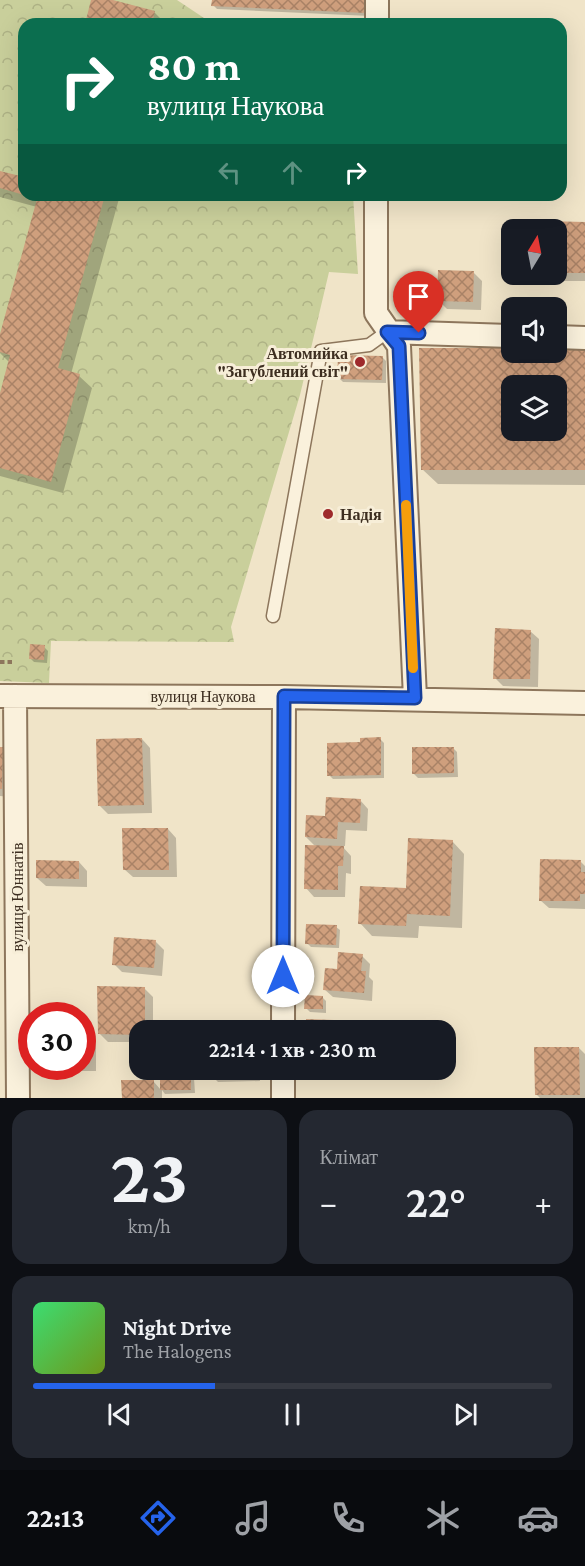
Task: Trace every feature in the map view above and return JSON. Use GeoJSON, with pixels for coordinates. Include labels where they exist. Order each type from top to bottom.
{"type":"FeatureCollection","features":[{"type":"Feature","properties":{"kind":"street"},"geometry":{"type":"LineString","coordinates":[[377,0],[377,18]]}},
{"type":"Feature","properties":{"kind":"street"},"geometry":{"type":"LineString","coordinates":[[376,201],[376,313],[387,332],[399,346],[415,698]]}},
{"type":"Feature","properties":{"kind":"street"},"geometry":{"type":"LineString","coordinates":[[387,332],[501,336]]}},
{"type":"Feature","properties":{"kind":"street"},"geometry":{"type":"LineString","coordinates":[[567,337],[585,338]]}},
{"type":"Feature","properties":{"kind":"street","name":"вулиця Наукова"},"geometry":{"type":"LineString","coordinates":[[8,696],[284,696],[585,703]]}},
{"type":"Feature","properties":{"kind":"street","name":"вулиця Юннатів"},"geometry":{"type":"LineString","coordinates":[[8,696],[18,1098]]}},
{"type":"Feature","properties":{"kind":"street"},"geometry":{"type":"LineString","coordinates":[[283,1020],[284,696]]}},
{"type":"Feature","properties":{"kind":"street"},"geometry":{"type":"LineString","coordinates":[[283,1080],[283,1098]]}},
{"type":"Feature","properties":{"kind":"lane"},"geometry":{"type":"LineString","coordinates":[[273,616],[321,351],[369,345],[387,332]]}},
{"type":"Feature","properties":{"kind":"path"},"geometry":{"type":"LineString","coordinates":[[0,662],[14,662]]}},
{"type":"Feature","properties":{"kind":"green space"},"geometry":{"type":"Polygon","coordinates":[[[0,0],[177,0],[204,18],[18,18],[18,201],[353,201],[358,274],[329,272],[300,395],[231,627],[234,642],[51,641],[49,683],[0,681],[0,0]]]}},
{"type":"Feature","properties":{"kind":"building"},"geometry":{"type":"Polygon","coordinates":[[[91,0],[113,0],[155,11],[153,18],[86,18],[91,0]]]}},
{"type":"Feature","properties":{"kind":"building"},"geometry":{"type":"Polygon","coordinates":[[[212,0],[367,0],[366,13],[211,6],[212,0]]]}},
{"type":"Feature","properties":{"kind":"building"},"geometry":{"type":"Polygon","coordinates":[[[0,171],[18,176],[18,193],[0,188],[0,171]]]}},
{"type":"Feature","properties":{"kind":"building"},"geometry":{"type":"Polygon","coordinates":[[[36,201],[103,201],[58,368],[80,374],[51,482],[0,468],[0,393],[10,355],[0,352],[0,334],[36,201]]]}},
{"type":"Feature","properties":{"kind":"building"},"geometry":{"type":"Polygon","coordinates":[[[567,222],[585,222],[585,273],[567,273],[567,222]]]}},
{"type":"Feature","properties":{"kind":"building"},"geometry":{"type":"Polygon","coordinates":[[[438,270],[474,271],[473,302],[437,301],[438,270]]]}},
{"type":"Feature","properties":{"kind":"building"},"geometry":{"type":"Polygon","coordinates":[[[419,348],[501,348],[501,363],[567,363],[567,348],[585,348],[585,470],[421,470],[419,348]]]}},
{"type":"Feature","properties":{"kind":"building","name":"Автомийка \"Загублений світ\""},"geometry":{"type":"Polygon","coordinates":[[[338,355],[383,356],[382,380],[337,379],[338,355]]]}},
{"type":"Feature","properties":{"kind":"building"},"geometry":{"type":"Polygon","coordinates":[[[495,628],[531,630],[530,679],[493,679],[495,628]]]}},
{"type":"Feature","properties":{"kind":"building"},"geometry":{"type":"Polygon","coordinates":[[[30,644],[45,645],[44,660],[29,659],[30,644]]]}},
{"type":"Feature","properties":{"kind":"building"},"geometry":{"type":"Polygon","coordinates":[[[381,737],[381,775],[327,776],[327,743],[360,742],[360,738],[381,737]]]}},
{"type":"Feature","properties":{"kind":"building"},"geometry":{"type":"Polygon","coordinates":[[[142,738],[144,805],[98,806],[96,739],[142,738]]]}},
{"type":"Feature","properties":{"kind":"building"},"geometry":{"type":"Polygon","coordinates":[[[0,747],[3,747],[2,789],[0,789],[0,747]]]}},
{"type":"Feature","properties":{"kind":"building"},"geometry":{"type":"Polygon","coordinates":[[[412,747],[454,747],[454,773],[412,774],[412,747]]]}},
{"type":"Feature","properties":{"kind":"building"},"geometry":{"type":"Polygon","coordinates":[[[326,797],[361,799],[360,823],[338,822],[337,839],[305,837],[306,815],[325,816],[326,797]]]}},
{"type":"Feature","properties":{"kind":"building"},"geometry":{"type":"Polygon","coordinates":[[[122,828],[168,828],[169,870],[123,870],[122,828]]]}},
{"type":"Feature","properties":{"kind":"building"},"geometry":{"type":"Polygon","coordinates":[[[408,838],[453,840],[450,916],[407,914],[406,926],[358,924],[360,886],[406,888],[408,838]]]}},
{"type":"Feature","properties":{"kind":"building"},"geometry":{"type":"Polygon","coordinates":[[[305,845],[344,846],[343,866],[338,866],[338,890],[304,889],[305,845]]]}},
{"type":"Feature","properties":{"kind":"building"},"geometry":{"type":"Polygon","coordinates":[[[540,859],[581,860],[581,872],[585,872],[585,894],[580,894],[580,901],[539,901],[540,859]]]}},
{"type":"Feature","properties":{"kind":"building"},"geometry":{"type":"Polygon","coordinates":[[[36,860],[79,861],[79,879],[36,878],[36,860]]]}},
{"type":"Feature","properties":{"kind":"building"},"geometry":{"type":"Polygon","coordinates":[[[306,924],[337,925],[336,945],[305,944],[306,924]]]}},
{"type":"Feature","properties":{"kind":"building"},"geometry":{"type":"Polygon","coordinates":[[[114,937],[156,940],[154,968],[112,965],[114,937]]]}},
{"type":"Feature","properties":{"kind":"building"},"geometry":{"type":"Polygon","coordinates":[[[338,952],[363,954],[361,971],[366,971],[364,993],[323,990],[325,968],[337,969],[338,952]]]}},
{"type":"Feature","properties":{"kind":"building"},"geometry":{"type":"Polygon","coordinates":[[[97,986],[145,987],[145,1020],[129,1020],[129,1035],[98,1034],[97,986]]]}},
{"type":"Feature","properties":{"kind":"building"},"geometry":{"type":"Polygon","coordinates":[[[305,995],[323,996],[323,1009],[304,1009],[305,995]]]}},
{"type":"Feature","properties":{"kind":"building"},"geometry":{"type":"Polygon","coordinates":[[[534,1047],[579,1047],[580,1095],[535,1095],[534,1047]]]}},
{"type":"Feature","properties":{"kind":"building"},"geometry":{"type":"Polygon","coordinates":[[[121,1080],[154,1080],[154,1098],[122,1098],[121,1080]]]}},
{"type":"Feature","properties":{"kind":"building"},"geometry":{"type":"Polygon","coordinates":[[[160,1080],[191,1080],[191,1090],[160,1090],[160,1080]]]}},
{"type":"Feature","properties":{"kind":"slow traffic"},"geometry":{"type":"LineString","coordinates":[[406,505],[413,668]]}},
{"type":"Feature","properties":{"kind":"place","name":"Автомийка \"Загублений світ\""},"geometry":{"type":"Point","coordinates":[360,362]}},
{"type":"Feature","properties":{"kind":"place","name":"Надія"},"geometry":{"type":"Point","coordinates":[328,514]}},
{"type":"Feature","properties":{"kind":"route"},"geometry":{"type":"LineString","coordinates":[[283,976],[284,696],[415,698],[399,346],[387,332],[419,333]]}}]}
